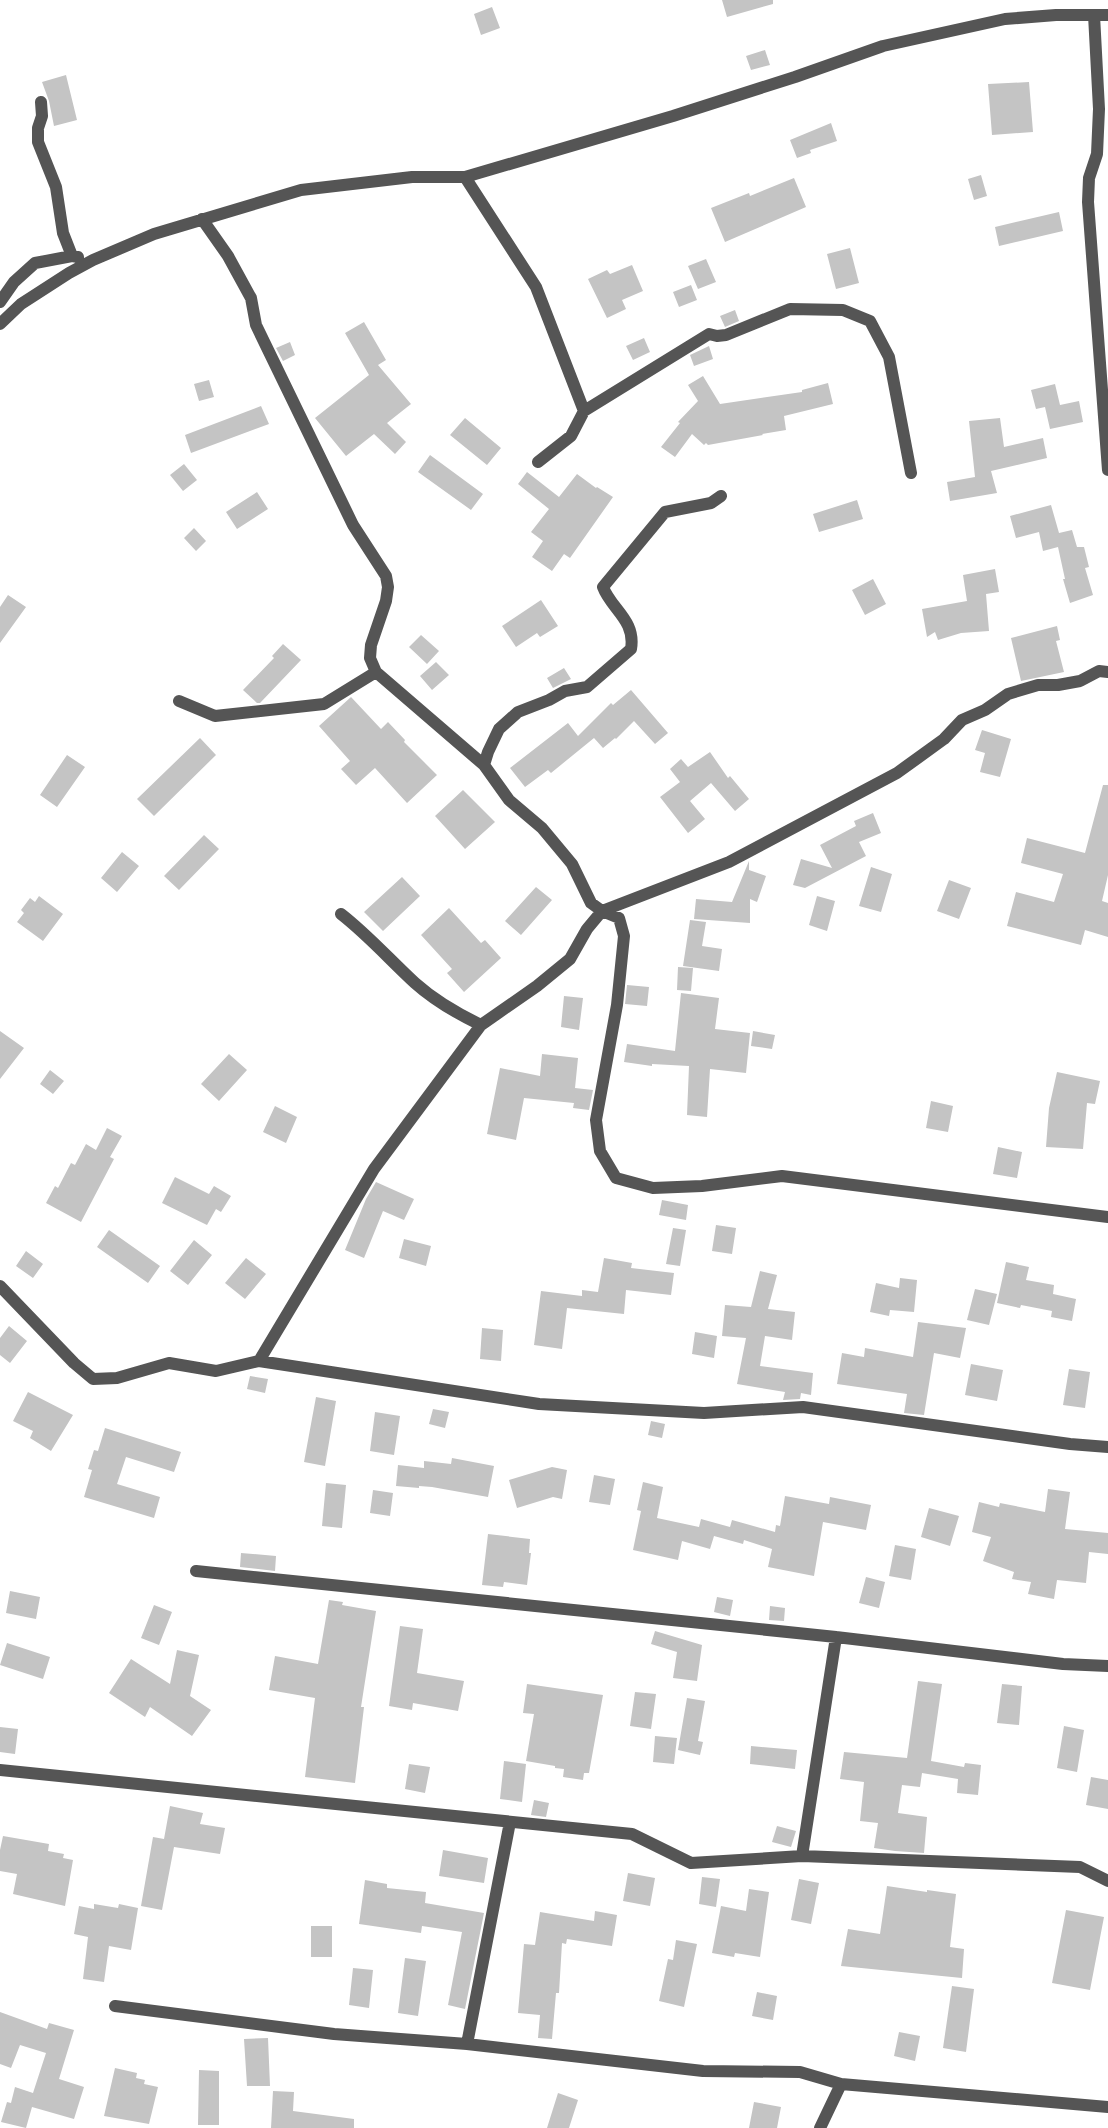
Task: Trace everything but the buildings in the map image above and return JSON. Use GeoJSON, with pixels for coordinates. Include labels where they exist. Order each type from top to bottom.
{"type":"FeatureCollection","features":[{"type":"Feature","properties":{"kind":"street"},"geometry":{"type":"LineString","coordinates":[[1095,15],[1099,109],[1097,154],[1089,178],[1088,202],[1108,470]]}},
{"type":"Feature","properties":{"kind":"street"},"geometry":{"type":"LineString","coordinates":[[0,324],[21,304],[93,260],[154,234],[301,190],[412,177],[465,177],[684,112],[883,46],[1005,19],[1108,15]]}},
{"type":"Feature","properties":{"kind":"street"},"geometry":{"type":"LineString","coordinates":[[42,102],[38,142],[56,187],[63,233],[72,255]]}},
{"type":"Feature","properties":{"kind":"street"},"geometry":{"type":"LineString","coordinates":[[465,177],[536,287],[584,411]]}},
{"type":"Feature","properties":{"kind":"street"},"geometry":{"type":"LineString","coordinates":[[202,219],[228,256],[251,298],[256,325],[353,525],[386,576],[388,587],[386,601],[371,645],[370,658],[376,672],[484,765],[509,800],[542,828],[572,864],[591,903],[619,918],[624,936],[617,1005],[596,1120],[600,1151],[616,1178],[653,1188],[702,1186],[782,1176],[1108,1217]]}},
{"type":"Feature","properties":{"kind":"street"},"geometry":{"type":"LineString","coordinates":[[0,302],[14,282],[36,263],[72,255],[93,260]]}},
{"type":"Feature","properties":{"kind":"street"},"geometry":{"type":"LineString","coordinates":[[538,462],[571,436],[584,411],[709,334],[726,335],[790,309],[843,310],[870,321],[889,357],[911,473]]}},
{"type":"Feature","properties":{"kind":"street"},"geometry":{"type":"LineString","coordinates":[[484,765],[499,729],[518,712],[565,691],[587,687],[631,649],[632,640],[625,619],[603,587],[664,512],[711,503],[721,496]]}},
{"type":"Feature","properties":{"kind":"street"},"geometry":{"type":"LineString","coordinates":[[260,1361],[374,1169],[481,1025],[537,986],[570,959],[586,929],[603,911],[729,862],[886,779],[944,739],[962,720],[985,710],[1008,694],[1038,685],[1058,685],[1080,681],[1099,671],[1108,672]]}},
{"type":"Feature","properties":{"kind":"street"},"geometry":{"type":"LineString","coordinates":[[180,701],[215,716],[324,704],[376,672]]}},
{"type":"Feature","properties":{"kind":"street"},"geometry":{"type":"LineString","coordinates":[[341,914],[363,931],[417,985],[458,1014],[481,1025]]}},
{"type":"Feature","properties":{"kind":"street"},"geometry":{"type":"LineString","coordinates":[[0,1286],[74,1363],[93,1379],[117,1378],[169,1364],[216,1371],[260,1361],[540,1404],[704,1413],[803,1407],[1070,1444],[1108,1447]]}},
{"type":"Feature","properties":{"kind":"street"},"geometry":{"type":"LineString","coordinates":[[196,1571],[836,1637],[1063,1664],[1108,1666]]}},
{"type":"Feature","properties":{"kind":"street"},"geometry":{"type":"LineString","coordinates":[[802,1856],[836,1637]]}},
{"type":"Feature","properties":{"kind":"street"},"geometry":{"type":"LineString","coordinates":[[0,1770],[632,1834],[692,1863],[802,1856],[1080,1867],[1108,1881]]}},
{"type":"Feature","properties":{"kind":"street"},"geometry":{"type":"LineString","coordinates":[[467,2044],[510,1822]]}},
{"type":"Feature","properties":{"kind":"street"},"geometry":{"type":"LineString","coordinates":[[115,2006],[334,2034],[467,2044],[703,2071],[800,2072],[841,2084],[1108,2107]]}},
{"type":"Feature","properties":{"kind":"street"},"geometry":{"type":"LineString","coordinates":[[820,2128],[841,2084]]}}]}
